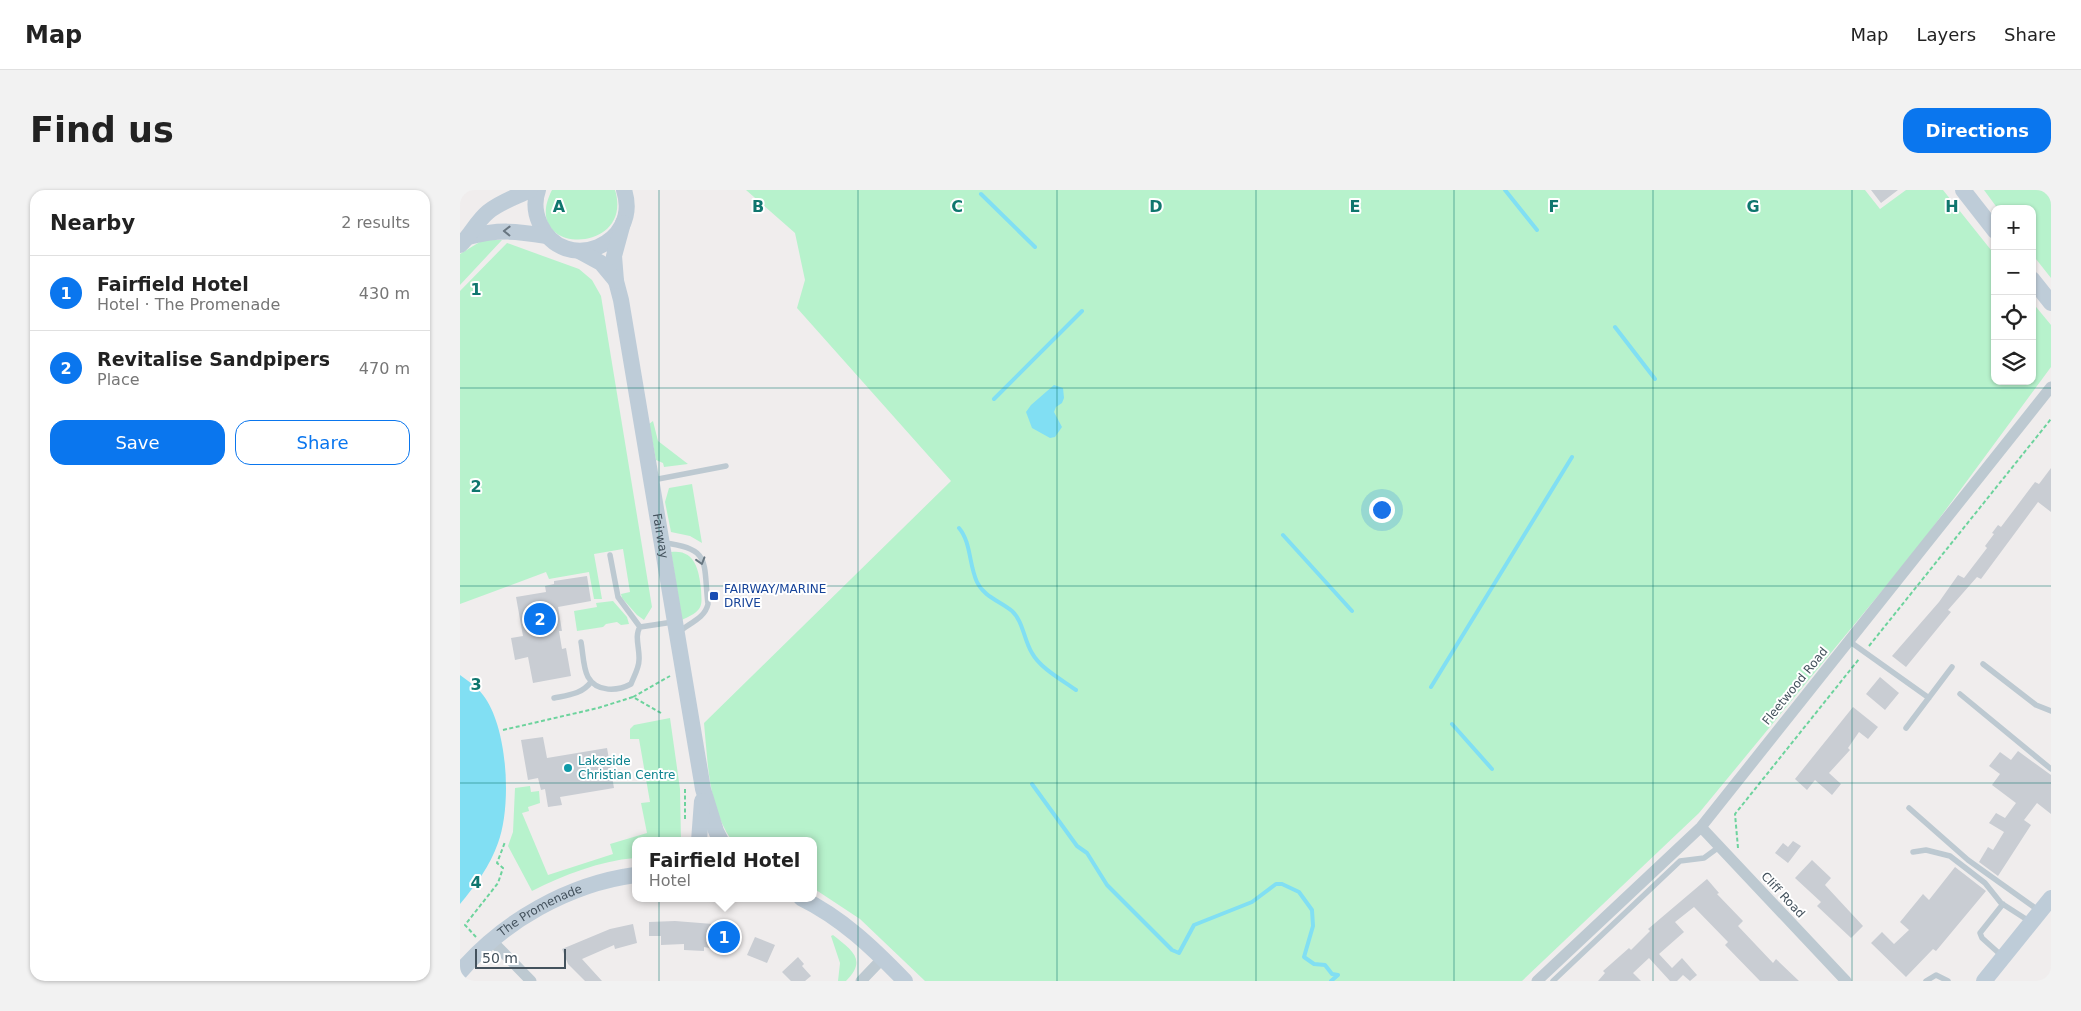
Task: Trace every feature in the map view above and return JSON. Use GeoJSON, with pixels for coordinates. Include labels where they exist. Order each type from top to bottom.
{"type":"FeatureCollection","features":[{"type":"Feature","properties":{"kind":"street"},"geometry":{"type":"LineString","coordinates":[[464,241],[474,226],[489,211],[530,190]]}},
{"type":"Feature","properties":{"kind":"street"},"geometry":{"type":"LineString","coordinates":[[538,190],[536,211],[547,236]]}},
{"type":"Feature","properties":{"kind":"street","name":"Fairway"},"geometry":{"type":"LineString","coordinates":[[624,190],[627,204],[614,256],[616,281],[621,300],[652,481],[702,789],[719,837]]}},
{"type":"Feature","properties":{"kind":"street"},"geometry":{"type":"LineString","coordinates":[[1963,190],[1991,226]]}},
{"type":"Feature","properties":{"kind":"street"},"geometry":{"type":"LineString","coordinates":[[579,251],[598,248],[606,244],[623,224]]}},
{"type":"Feature","properties":{"kind":"street"},"geometry":{"type":"LineString","coordinates":[[464,241],[488,232],[507,230],[547,236]]}},
{"type":"Feature","properties":{"kind":"street","name":"Fairway"},"geometry":{"type":"LineString","coordinates":[[547,236],[562,246],[579,251],[601,264],[616,281]]}},
{"type":"Feature","properties":{"kind":"street"},"geometry":{"type":"LineString","coordinates":[[2036,284],[2051,303]]}},
{"type":"Feature","properties":{"kind":"street","name":"Fleetwood Road"},"geometry":{"type":"LineString","coordinates":[[1537,981],[1701,827],[2051,387]]}},
{"type":"Feature","properties":{"kind":"street","name":"Fairway"},"geometry":{"type":"LineString","coordinates":[[699,837],[702,789]]}},
{"type":"Feature","properties":{"kind":"street","name":"Cliff Road"},"geometry":{"type":"LineString","coordinates":[[1701,827],[1846,981]]}},
{"type":"Feature","properties":{"kind":"street","name":"The Promenade"},"geometry":{"type":"LineString","coordinates":[[460,972],[484,939],[554,900],[594,884],[632,876]]}},
{"type":"Feature","properties":{"kind":"street"},"geometry":{"type":"LineString","coordinates":[[1984,981],[2051,898]]}},
{"type":"Feature","properties":{"kind":"street"},"geometry":{"type":"LineString","coordinates":[[808,902],[848,926],[883,958],[904,981]]}},
{"type":"Feature","properties":{"kind":"street"},"geometry":{"type":"LineString","coordinates":[[484,939],[531,981]]}},
{"type":"Feature","properties":{"kind":"street"},"geometry":{"type":"LineString","coordinates":[[860,981],[883,958]]}},
{"type":"Feature","properties":{"kind":"lane"},"geometry":{"type":"LineString","coordinates":[[652,481],[726,466]]}},
{"type":"Feature","properties":{"kind":"lane"},"geometry":{"type":"LineString","coordinates":[[640,627],[676,627],[701,617],[707,610],[703,559],[692,547],[661,542]]}},
{"type":"Feature","properties":{"kind":"lane"},"geometry":{"type":"LineString","coordinates":[[610,556],[618,597],[640,627]]}},
{"type":"Feature","properties":{"kind":"lane"},"geometry":{"type":"LineString","coordinates":[[581,642],[587,677],[597,686],[616,690],[631,684],[639,661],[637,631],[640,627]]}},
{"type":"Feature","properties":{"kind":"lane"},"geometry":{"type":"LineString","coordinates":[[1849,641],[1928,698]]}},
{"type":"Feature","properties":{"kind":"lane"},"geometry":{"type":"LineString","coordinates":[[1983,664],[2036,705],[2051,711]]}},
{"type":"Feature","properties":{"kind":"lane"},"geometry":{"type":"LineString","coordinates":[[1906,728],[1952,667]]}},
{"type":"Feature","properties":{"kind":"lane"},"geometry":{"type":"LineString","coordinates":[[554,698],[580,692],[591,682]]}},
{"type":"Feature","properties":{"kind":"lane"},"geometry":{"type":"LineString","coordinates":[[1960,694],[2051,769]]}},
{"type":"Feature","properties":{"kind":"lane"},"geometry":{"type":"LineString","coordinates":[[1909,808],[2036,917]]}},
{"type":"Feature","properties":{"kind":"lane"},"geometry":{"type":"LineString","coordinates":[[1553,981],[1680,861],[1704,858],[1719,847]]}},
{"type":"Feature","properties":{"kind":"lane"},"geometry":{"type":"LineString","coordinates":[[1913,852],[1926,850],[1950,856],[1985,883],[2003,904],[2036,917]]}},
{"type":"Feature","properties":{"kind":"lane"},"geometry":{"type":"LineString","coordinates":[[2003,904],[1980,933],[1982,938],[2003,957]]}},
{"type":"Feature","properties":{"kind":"lane"},"geometry":{"type":"LineString","coordinates":[[1926,981],[1936,975],[1948,981]]}},
{"type":"Feature","properties":{"kind":"path"},"geometry":{"type":"LineString","coordinates":[[1739,868],[1735,814],[2051,419]]}},
{"type":"Feature","properties":{"kind":"path"},"geometry":{"type":"LineString","coordinates":[[503,730],[579,713],[633,697],[683,668]]}},
{"type":"Feature","properties":{"kind":"path"},"geometry":{"type":"LineString","coordinates":[[633,697],[661,713]]}},
{"type":"Feature","properties":{"kind":"path"},"geometry":{"type":"LineString","coordinates":[[685,789],[685,822]]}},
{"type":"Feature","properties":{"kind":"path"},"geometry":{"type":"LineString","coordinates":[[484,939],[465,925],[498,882],[503,868],[497,863],[505,842]]}},
{"type":"Feature","properties":{"kind":"green space"},"geometry":{"type":"Polygon","coordinates":[[[552,190],[615,190],[617,212],[609,227],[595,236],[578,239],[562,236],[550,227],[546,212],[552,190]]]}},
{"type":"Feature","properties":{"kind":"green space"},"geometry":{"type":"Polygon","coordinates":[[[746,190],[1865,190],[1880,209],[1906,190],[1943,190],[1991,250],[1991,385],[2036,385],[2036,307],[2051,325],[2051,367],[1919,546],[1699,813],[1522,981],[925,981],[860,919],[817,891],[817,837],[730,837],[718,814],[710,784],[704,723],[951,481],[797,308],[805,280],[795,233],[746,190]]]}},
{"type":"Feature","properties":{"kind":"green space"},"geometry":{"type":"Polygon","coordinates":[[[1984,190],[2051,190],[2051,278],[2036,259],[2036,205],[1995,205],[1984,190]]]}},
{"type":"Feature","properties":{"kind":"green space"},"geometry":{"type":"Polygon","coordinates":[[[483,240],[502,240],[460,285],[460,254],[483,240]]]}},
{"type":"Feature","properties":{"kind":"green space"},"geometry":{"type":"Polygon","coordinates":[[[507,243],[579,269],[592,280],[601,296],[652,607],[644,620],[622,598],[621,594],[630,592],[623,549],[594,554],[602,599],[594,599],[589,572],[549,579],[546,572],[460,604],[460,291],[507,243]]]}},
{"type":"Feature","properties":{"kind":"green space"},"geometry":{"type":"Polygon","coordinates":[[[653,421],[658,441],[688,464],[664,467],[663,463],[656,460],[649,424],[653,421]]]}},
{"type":"Feature","properties":{"kind":"green space"},"geometry":{"type":"Polygon","coordinates":[[[692,484],[702,543],[690,536],[671,532],[665,502],[669,488],[692,484]]]}},
{"type":"Feature","properties":{"kind":"green space"},"geometry":{"type":"Polygon","coordinates":[[[671,552],[679,552],[691,557],[697,568],[700,582],[702,599],[700,607],[696,612],[682,620],[671,552]]]}},
{"type":"Feature","properties":{"kind":"green space"},"geometry":{"type":"Polygon","coordinates":[[[613,601],[627,617],[629,624],[621,625],[617,622],[606,624],[603,627],[577,631],[574,611],[597,607],[596,603],[613,601]]]}},
{"type":"Feature","properties":{"kind":"green space"},"geometry":{"type":"Polygon","coordinates":[[[670,718],[680,789],[681,837],[634,837],[647,833],[641,803],[650,802],[639,739],[630,739],[630,729],[634,725],[670,718]]]}},
{"type":"Feature","properties":{"kind":"green space"},"geometry":{"type":"Polygon","coordinates":[[[530,786],[531,792],[539,791],[540,803],[528,807],[529,811],[522,813],[548,875],[613,854],[610,844],[632,837],[632,858],[608,862],[582,870],[532,891],[508,846],[513,832],[515,788],[530,786]]]}},
{"type":"Feature","properties":{"kind":"green space"},"geometry":{"type":"Polygon","coordinates":[[[833,935],[851,950],[856,961],[856,967],[846,981],[838,981],[840,963],[831,936],[833,935]]]}},
{"type":"Feature","properties":{"kind":"water"},"geometry":{"type":"Polygon","coordinates":[[[1054,385],[1063,388],[1064,398],[1054,412],[1062,427],[1055,437],[1050,438],[1032,428],[1026,412],[1031,405],[1054,385]]]}},
{"type":"Feature","properties":{"kind":"water"},"geometry":{"type":"Polygon","coordinates":[[[460,675],[481,692],[498,726],[505,767],[506,788],[502,827],[495,851],[482,875],[460,904],[460,675]]]}},
{"type":"Feature","properties":{"kind":"building"},"geometry":{"type":"Polygon","coordinates":[[[1871,190],[1898,190],[1881,203],[1871,190]]]}},
{"type":"Feature","properties":{"kind":"building"},"geometry":{"type":"Polygon","coordinates":[[[2051,468],[2051,512],[2038,502],[1981,579],[1977,577],[1948,610],[1951,612],[1906,667],[1892,656],[1939,602],[1958,575],[1964,578],[1987,548],[1985,546],[1998,525],[2001,527],[2035,482],[2039,484],[2051,468]]]}},
{"type":"Feature","properties":{"kind":"building"},"geometry":{"type":"Polygon","coordinates":[[[587,576],[591,601],[558,607],[562,631],[559,631],[562,649],[566,648],[571,676],[533,683],[528,657],[515,660],[511,638],[523,636],[516,597],[546,592],[545,586],[554,584],[554,581],[587,576]]]}},
{"type":"Feature","properties":{"kind":"building"},"geometry":{"type":"Polygon","coordinates":[[[1880,677],[1899,693],[1885,710],[1866,694],[1880,677]]]}},
{"type":"Feature","properties":{"kind":"building"},"geometry":{"type":"Polygon","coordinates":[[[1853,707],[1878,727],[1868,739],[1859,732],[1848,748],[1850,750],[1829,773],[1841,784],[1832,795],[1815,780],[1807,790],[1795,779],[1853,707]]]}},
{"type":"Feature","properties":{"kind":"building","name":"Lakeside Christian Centre"},"geometry":{"type":"Polygon","coordinates":[[[543,737],[547,758],[607,748],[614,788],[560,797],[562,805],[548,807],[545,789],[541,790],[538,778],[528,780],[521,740],[543,737]]]}},
{"type":"Feature","properties":{"kind":"building"},"geometry":{"type":"Polygon","coordinates":[[[2018,751],[2051,775],[2051,814],[2037,803],[2024,820],[2031,825],[1998,876],[1979,862],[1988,847],[1993,850],[2004,832],[1989,823],[1996,813],[2005,818],[2016,803],[1992,785],[2000,774],[1989,766],[2000,752],[2011,760],[2018,751]]]}},
{"type":"Feature","properties":{"kind":"building"},"geometry":{"type":"Polygon","coordinates":[[[1793,841],[1801,846],[1788,863],[1775,853],[1783,843],[1788,847],[1793,841]]]}},
{"type":"Feature","properties":{"kind":"building"},"geometry":{"type":"Polygon","coordinates":[[[1812,860],[1831,878],[1825,885],[1863,926],[1851,938],[1817,906],[1821,902],[1795,878],[1812,860]]]}},
{"type":"Feature","properties":{"kind":"building"},"geometry":{"type":"Polygon","coordinates":[[[1955,867],[1986,891],[1936,951],[1933,949],[1906,977],[1871,943],[1882,932],[1894,944],[1909,930],[1900,922],[1923,894],[1929,900],[1955,867]]]}},
{"type":"Feature","properties":{"kind":"building"},"geometry":{"type":"Polygon","coordinates":[[[1707,879],[1719,893],[1717,894],[1743,921],[1738,926],[1773,963],[1776,959],[1799,981],[1760,981],[1725,945],[1728,942],[1694,907],[1675,922],[1684,932],[1659,954],[1672,968],[1682,958],[1697,975],[1690,981],[1683,975],[1677,981],[1670,981],[1649,958],[1633,973],[1641,981],[1598,981],[1605,973],[1603,971],[1629,948],[1631,950],[1650,931],[1648,929],[1707,879]]]}},
{"type":"Feature","properties":{"kind":"building"},"geometry":{"type":"Polygon","coordinates":[[[675,921],[735,928],[730,952],[704,947],[704,951],[684,950],[684,944],[661,945],[661,936],[649,936],[649,922],[675,921]]]}},
{"type":"Feature","properties":{"kind":"building"},"geometry":{"type":"Polygon","coordinates":[[[633,924],[637,943],[615,949],[614,945],[582,959],[602,981],[585,981],[568,964],[562,949],[610,929],[633,924]]]}},
{"type":"Feature","properties":{"kind":"building"},"geometry":{"type":"Polygon","coordinates":[[[755,937],[775,945],[767,963],[747,955],[755,937]]]}},
{"type":"Feature","properties":{"kind":"building"},"geometry":{"type":"Polygon","coordinates":[[[798,957],[804,964],[802,966],[811,976],[805,981],[791,981],[782,972],[798,957]]]}},
{"type":"Feature","properties":{"kind":"waterway"},"geometry":{"type":"LineString","coordinates":[[1505,190],[1537,230]]}},
{"type":"Feature","properties":{"kind":"waterway"},"geometry":{"type":"LineString","coordinates":[[981,194],[1035,247]]}},
{"type":"Feature","properties":{"kind":"waterway"},"geometry":{"type":"LineString","coordinates":[[994,399],[1082,311]]}},
{"type":"Feature","properties":{"kind":"waterway"},"geometry":{"type":"LineString","coordinates":[[1615,327],[1655,379]]}},
{"type":"Feature","properties":{"kind":"waterway"},"geometry":{"type":"LineString","coordinates":[[1431,687],[1572,457]]}},
{"type":"Feature","properties":{"kind":"waterway"},"geometry":{"type":"LineString","coordinates":[[959,528],[966,540],[974,575],[980,587],[1016,615],[1029,648],[1040,664],[1076,690]]}},
{"type":"Feature","properties":{"kind":"waterway"},"geometry":{"type":"LineString","coordinates":[[1283,535],[1352,611]]}},
{"type":"Feature","properties":{"kind":"waterway"},"geometry":{"type":"LineString","coordinates":[[1452,724],[1492,769]]}},
{"type":"Feature","properties":{"kind":"waterway"},"geometry":{"type":"LineString","coordinates":[[1032,784],[1077,846],[1087,853],[1107,885],[1172,950],[1179,953],[1194,925],[1252,902],[1276,884],[1282,884],[1299,892],[1312,910],[1313,926],[1304,957],[1314,964],[1325,965],[1332,974],[1338,975],[1331,981]]}},
{"type":"Feature","properties":{"kind":"place","name":"FAIRWAY/MARINE DRIVE"},"geometry":{"type":"Point","coordinates":[714,596]}},
{"type":"Feature","properties":{"kind":"place","name":"Revitalise Sandpipers"},"geometry":{"type":"Point","coordinates":[540,619]}},
{"type":"Feature","properties":{"kind":"place","name":"Lakeside Christian Centre"},"geometry":{"type":"Point","coordinates":[568,768]}},
{"type":"Feature","properties":{"kind":"place","name":"Fairfield Hotel"},"geometry":{"type":"Point","coordinates":[724,937]}}]}
